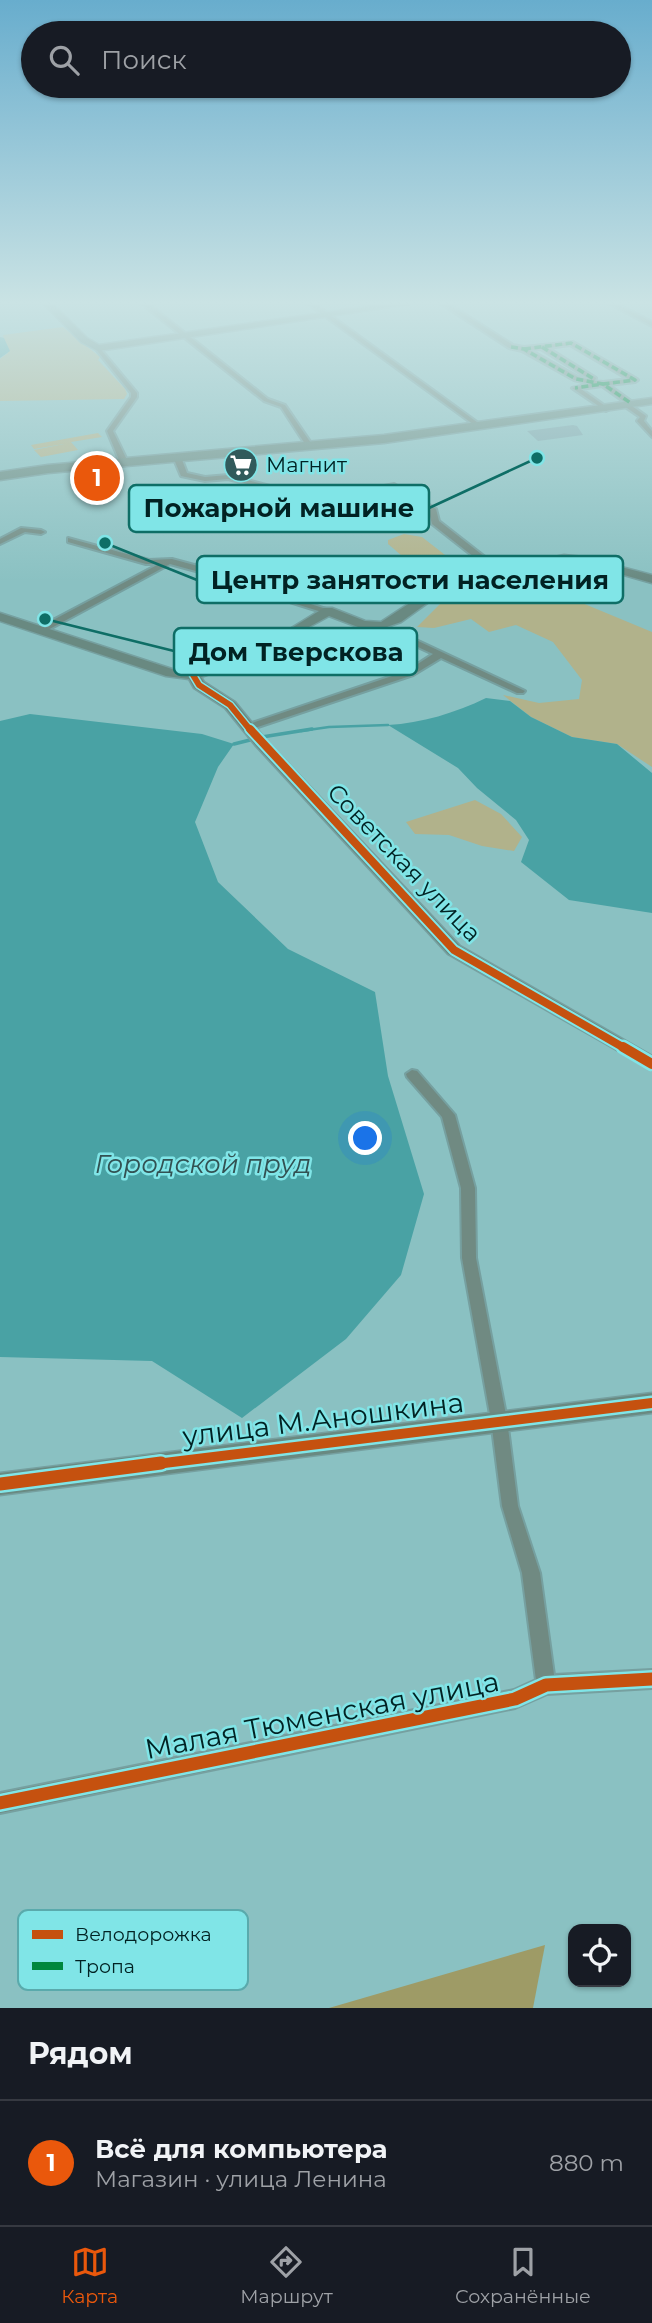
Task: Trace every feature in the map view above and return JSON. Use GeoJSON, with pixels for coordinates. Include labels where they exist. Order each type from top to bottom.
{"type":"FeatureCollection","features":[{"type":"Feature","properties":{"kind":"main road"},"geometry":{"type":"LineString","coordinates":[[0,476],[384,439],[652,401]]}},
{"type":"Feature","properties":{"kind":"street"},"geometry":{"type":"LineString","coordinates":[[124,462],[110,431],[133,395]]}},
{"type":"Feature","properties":{"kind":"street"},"geometry":{"type":"LineString","coordinates":[[259,395],[283,406],[309,446]]}},
{"type":"Feature","properties":{"kind":"street"},"geometry":{"type":"LineString","coordinates":[[436,395],[479,426]]}},
{"type":"Feature","properties":{"kind":"street"},"geometry":{"type":"LineString","coordinates":[[585,395],[606,408]]}},
{"type":"Feature","properties":{"kind":"street"},"geometry":{"type":"LineString","coordinates":[[616,395],[644,417],[640,421],[652,435]]}},
{"type":"Feature","properties":{"kind":"street"},"geometry":{"type":"LineString","coordinates":[[177,457],[184,474],[205,478],[228,477],[320,501],[391,486],[433,511],[435,522],[491,566],[516,575]]}},
{"type":"Feature","properties":{"kind":"street"},"geometry":{"type":"LineString","coordinates":[[0,542],[24,530],[41,532]]}},
{"type":"Feature","properties":{"kind":"street"},"geometry":{"type":"LineString","coordinates":[[71,540],[149,562],[169,561],[232,578],[244,585],[365,624],[382,626],[520,691]]}},
{"type":"Feature","properties":{"kind":"street"},"geometry":{"type":"LineString","coordinates":[[382,626],[397,620],[420,600],[429,596],[496,582],[541,563],[564,558],[583,560],[652,579]]}},
{"type":"Feature","properties":{"kind":"street"},"geometry":{"type":"LineString","coordinates":[[41,630],[169,561]]}},
{"type":"Feature","properties":{"kind":"street"},"geometry":{"type":"LineString","coordinates":[[0,617],[171,673],[193,675],[215,669],[278,641],[328,611]]}},
{"type":"Feature","properties":{"kind":"street"},"geometry":{"type":"LineString","coordinates":[[255,735],[410,673],[440,654]]}},
{"type":"Feature","properties":{"kind":"street","name":"Советская улица"},"geometry":{"type":"LineString","coordinates":[[193,675],[199,685],[230,705],[454,950],[652,1064]]}},
{"type":"Feature","properties":{"kind":"street"},"geometry":{"type":"LineString","coordinates":[[412,1074],[448,1115],[468,1188],[469,1258],[499,1420],[510,1506],[531,1573],[546,1685]]}},
{"type":"Feature","properties":{"kind":"street","name":"улица М.Аношкина"},"geometry":{"type":"LineString","coordinates":[[0,1484],[652,1403]]}},
{"type":"Feature","properties":{"kind":"street","name":"Малая Тюменская улица"},"geometry":{"type":"LineString","coordinates":[[0,1803],[515,1699],[546,1685],[652,1679]]}},
{"type":"Feature","properties":{"kind":"green space"},"geometry":{"type":"Polygon","coordinates":[[[0,395],[127,395],[124,399],[0,401],[0,395]]]}},
{"type":"Feature","properties":{"kind":"green space"},"geometry":{"type":"Polygon","coordinates":[[[98,433],[102,437],[71,442],[78,450],[41,457],[34,450],[64,444],[34,449],[31,445],[98,433]]]}},
{"type":"Feature","properties":{"kind":"green space"},"geometry":{"type":"Polygon","coordinates":[[[404,534],[422,537],[458,565],[459,569],[439,576],[421,570],[388,544],[388,540],[404,534]]]}},
{"type":"Feature","properties":{"kind":"green space"},"geometry":{"type":"Polygon","coordinates":[[[534,583],[652,632],[652,767],[617,744],[572,737],[531,717],[503,695],[539,703],[579,699],[582,680],[553,642],[516,625],[489,632],[471,619],[434,628],[417,627],[441,603],[534,583]]]}},
{"type":"Feature","properties":{"kind":"green space"},"geometry":{"type":"Polygon","coordinates":[[[475,800],[501,814],[522,837],[514,851],[482,846],[449,835],[415,834],[406,822],[475,800]]]}},
{"type":"Feature","properties":{"kind":"shaded area"},"geometry":{"type":"Polygon","coordinates":[[[545,1945],[533,2008],[329,2008],[545,1945]]]}},
{"type":"Feature","properties":{"kind":"water"},"geometry":{"type":"Polygon","coordinates":[[[486,698],[510,701],[531,717],[572,737],[617,744],[652,773],[652,913],[569,900],[521,862],[529,840],[516,820],[477,788],[458,768],[388,725],[438,716],[486,698]]]}},
{"type":"Feature","properties":{"kind":"water","name":"Городской пруд"},"geometry":{"type":"Polygon","coordinates":[[[30,714],[202,734],[234,744],[218,767],[195,822],[218,882],[288,949],[375,992],[388,1076],[424,1194],[401,1275],[346,1339],[242,1418],[152,1361],[0,1357],[0,721],[30,714]]]}},
{"type":"Feature","properties":{"kind":"building"},"geometry":{"type":"Polygon","coordinates":[[[577,426],[583,435],[538,441],[527,431],[577,426]]]}},
{"type":"Feature","properties":{"kind":"waterway"},"geometry":{"type":"LineString","coordinates":[[301,731],[388,725]]}},
{"type":"Feature","properties":{"kind":"waterway"},"geometry":{"type":"LineString","coordinates":[[262,737],[312,729]]}},
{"type":"Feature","properties":{"kind":"waterway"},"geometry":{"type":"LineString","coordinates":[[234,744],[254,739]]}},
{"type":"Feature","properties":{"kind":"marked path"},"geometry":{"type":"LineString","coordinates":[[619,395],[632,404]]}},
{"type":"Feature","properties":{"kind":"cycle path"},"geometry":{"type":"LineString","coordinates":[[193,675],[199,685],[230,705],[261,743],[454,950],[652,1064]]}},
{"type":"Feature","properties":{"kind":"cycle path"},"geometry":{"type":"LineString","coordinates":[[0,1484],[652,1403]]}},
{"type":"Feature","properties":{"kind":"cycle path"},"geometry":{"type":"LineString","coordinates":[[0,1803],[515,1699],[546,1685],[652,1679]]}},
{"type":"Feature","properties":{"kind":"place","name":"Пожарной машине"},"geometry":{"type":"Point","coordinates":[537,458]}},
{"type":"Feature","properties":{"kind":"place","name":"Магнит"},"geometry":{"type":"Point","coordinates":[241,465]}},
{"type":"Feature","properties":{"kind":"place","name":"Всё для компьютера"},"geometry":{"type":"Point","coordinates":[97,478]}},
{"type":"Feature","properties":{"kind":"place","name":"Центр занятости населения"},"geometry":{"type":"Point","coordinates":[105,543]}},
{"type":"Feature","properties":{"kind":"place","name":"Дом Тверскова"},"geometry":{"type":"Point","coordinates":[45,619]}}]}
